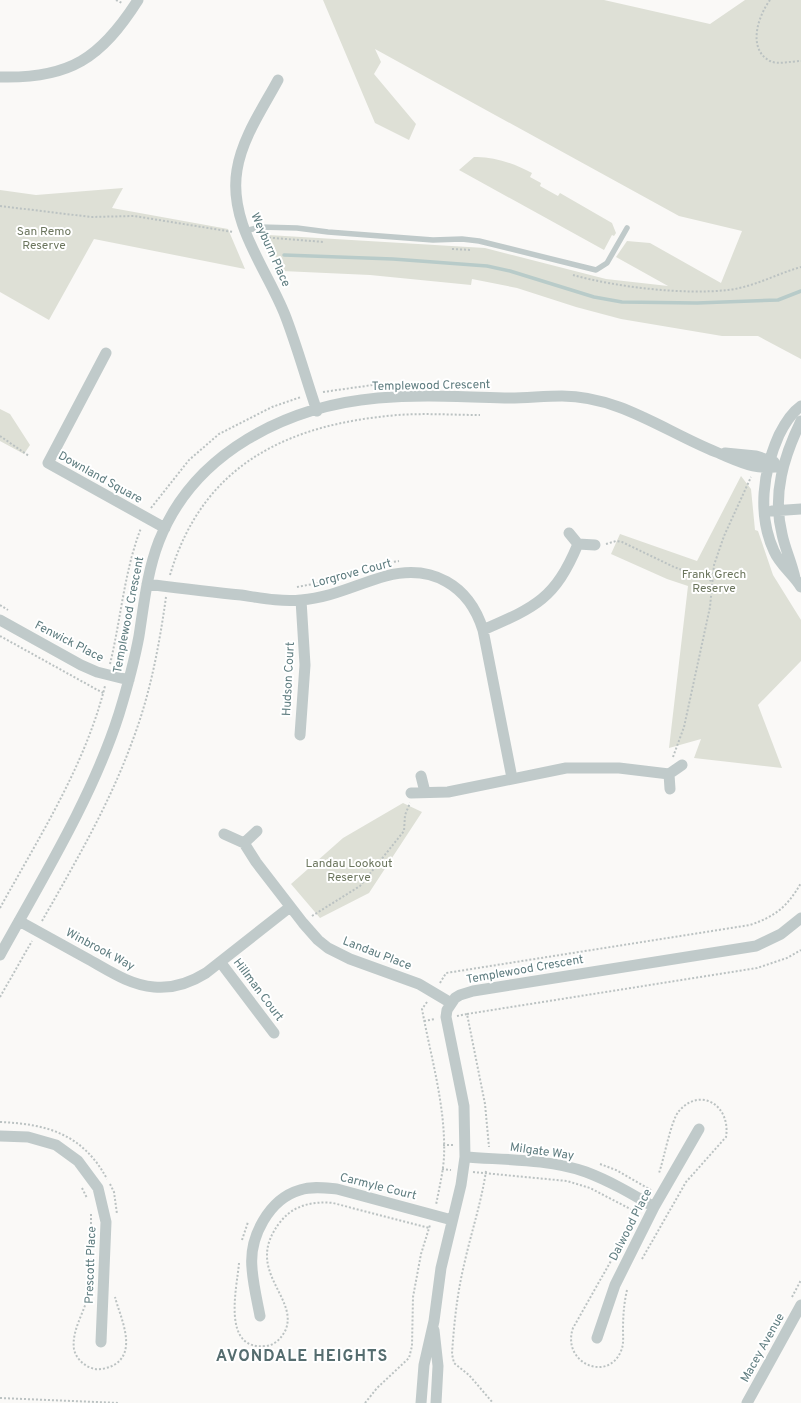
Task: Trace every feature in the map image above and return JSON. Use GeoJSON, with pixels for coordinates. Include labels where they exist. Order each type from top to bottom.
{"type":"FeatureCollection","features":[{"type":"Feature","properties":{"kind":"street"},"geometry":{"type":"LineString","coordinates":[[0,77],[26,78],[59,72],[86,59],[109,41],[138,0]]}},
{"type":"Feature","properties":{"kind":"street","name":"Weyburn Place"},"geometry":{"type":"LineString","coordinates":[[278,80],[247,137],[237,170],[237,200],[246,233],[286,316],[317,411]]}},
{"type":"Feature","properties":{"kind":"street","name":"Downland Square"},"geometry":{"type":"LineString","coordinates":[[106,353],[48,464],[165,528]]}},
{"type":"Feature","properties":{"kind":"street","name":"Templewood Crescent"},"geometry":{"type":"LineString","coordinates":[[0,955],[96,773],[118,718],[130,680],[147,584],[154,555],[165,528],[174,512],[198,479],[220,458],[244,439],[279,421],[340,404],[378,398],[570,396],[624,409],[648,419],[697,446],[716,452],[740,463],[782,466]]}},
{"type":"Feature","properties":{"kind":"street"},"geometry":{"type":"LineString","coordinates":[[798,583],[780,562],[774,552],[768,534],[764,487],[768,464],[786,424],[801,406]]}},
{"type":"Feature","properties":{"kind":"street"},"geometry":{"type":"LineString","coordinates":[[798,583],[782,533],[779,510],[779,483],[782,466],[801,421]]}},
{"type":"Feature","properties":{"kind":"street"},"geometry":{"type":"LineString","coordinates":[[765,511],[801,509]]}},
{"type":"Feature","properties":{"kind":"street"},"geometry":{"type":"LineString","coordinates":[[569,533],[578,544],[595,545]]}},
{"type":"Feature","properties":{"kind":"street"},"geometry":{"type":"LineString","coordinates":[[483,630],[524,612],[548,594],[566,570],[578,544]]}},
{"type":"Feature","properties":{"kind":"street","name":"Lorgrove Court"},"geometry":{"type":"LineString","coordinates":[[147,584],[273,599],[301,600],[339,593],[392,575],[429,575],[448,582],[464,594],[475,608],[483,630],[512,778]]}},
{"type":"Feature","properties":{"kind":"street","name":"Hudson Court"},"geometry":{"type":"LineString","coordinates":[[300,735],[305,665],[301,600]]}},
{"type":"Feature","properties":{"kind":"street","name":"Fenwick Place"},"geometry":{"type":"LineString","coordinates":[[0,620],[81,665],[97,672],[130,680]]}},
{"type":"Feature","properties":{"kind":"street"},"geometry":{"type":"LineString","coordinates":[[411,793],[448,792],[554,770],[584,767],[619,768],[669,774],[682,765]]}},
{"type":"Feature","properties":{"kind":"street"},"geometry":{"type":"LineString","coordinates":[[669,774],[670,789]]}},
{"type":"Feature","properties":{"kind":"street"},"geometry":{"type":"LineString","coordinates":[[421,776],[425,792]]}},
{"type":"Feature","properties":{"kind":"street"},"geometry":{"type":"LineString","coordinates":[[224,834],[244,843],[257,831]]}},
{"type":"Feature","properties":{"kind":"street","name":"Landau Place"},"geometry":{"type":"LineString","coordinates":[[244,843],[256,862],[290,907],[318,940],[338,954],[404,977],[434,992],[451,1003]]}},
{"type":"Feature","properties":{"kind":"street","name":"Winbrook Way"},"geometry":{"type":"LineString","coordinates":[[19,921],[127,980],[154,987],[180,986],[192,982],[221,962],[290,907]]}},
{"type":"Feature","properties":{"kind":"street","name":"Templewood Crescent"},"geometry":{"type":"LineString","coordinates":[[451,1003],[460,995],[473,991],[756,946],[781,934],[801,918]]}},
{"type":"Feature","properties":{"kind":"street","name":"Hillman Court"},"geometry":{"type":"LineString","coordinates":[[221,962],[274,1033]]}},
{"type":"Feature","properties":{"kind":"street"},"geometry":{"type":"LineString","coordinates":[[421,1403],[424,1365],[434,1321],[441,1268],[465,1157],[464,1106],[446,1017],[451,1003]]}},
{"type":"Feature","properties":{"kind":"street","name":"Dalwood Place"},"geometry":{"type":"LineString","coordinates":[[597,1338],[615,1285],[649,1204],[699,1129]]}},
{"type":"Feature","properties":{"kind":"street","name":"Prescott Place"},"geometry":{"type":"LineString","coordinates":[[0,1136],[28,1137],[56,1145],[78,1161],[98,1188],[106,1222],[101,1342]]}},
{"type":"Feature","properties":{"kind":"street","name":"Milgate Way"},"geometry":{"type":"LineString","coordinates":[[465,1157],[549,1164],[585,1172],[616,1185],[649,1204]]}},
{"type":"Feature","properties":{"kind":"street","name":"Carmyle Court"},"geometry":{"type":"LineString","coordinates":[[260,1316],[252,1267],[252,1251],[257,1234],[263,1219],[286,1197],[300,1190],[318,1187],[337,1189],[452,1220]]}},
{"type":"Feature","properties":{"kind":"street","name":"Macey Avenue"},"geometry":{"type":"LineString","coordinates":[[747,1403],[801,1305]]}},
{"type":"Feature","properties":{"kind":"street"},"geometry":{"type":"LineString","coordinates":[[434,1321],[438,1366],[436,1403]]}},
{"type":"Feature","properties":{"kind":"lane"},"geometry":{"type":"LineString","coordinates":[[246,233],[264,227],[297,228],[328,232],[433,240],[475,241],[596,270],[607,263],[627,228]]}},
{"type":"Feature","properties":{"kind":"path"},"geometry":{"type":"LineString","coordinates":[[116,0],[124,5],[126,0]]}},
{"type":"Feature","properties":{"kind":"path"},"geometry":{"type":"LineString","coordinates":[[770,0],[765,7],[758,24],[755,39],[760,53],[771,61],[801,61]]}},
{"type":"Feature","properties":{"kind":"path"},"geometry":{"type":"LineString","coordinates":[[0,206],[82,216],[134,216],[246,233],[326,242]]}},
{"type":"Feature","properties":{"kind":"path"},"geometry":{"type":"LineString","coordinates":[[446,249],[475,250]]}},
{"type":"Feature","properties":{"kind":"path"},"geometry":{"type":"LineString","coordinates":[[570,274],[613,284],[673,290],[712,291],[743,287],[801,267]]}},
{"type":"Feature","properties":{"kind":"path"},"geometry":{"type":"LineString","coordinates":[[0,997],[97,822],[132,741],[148,693],[157,658],[171,574],[188,531],[201,509],[220,485],[239,467],[272,446],[308,431],[363,420],[399,415],[480,415]]}},
{"type":"Feature","properties":{"kind":"path"},"geometry":{"type":"LineString","coordinates":[[0,436],[29,456]]}},
{"type":"Feature","properties":{"kind":"path"},"geometry":{"type":"LineString","coordinates":[[669,774],[670,763],[684,727],[710,607],[714,565],[724,536],[752,472]]}},
{"type":"Feature","properties":{"kind":"path"},"geometry":{"type":"LineString","coordinates":[[595,545],[616,541],[622,542],[674,566],[712,580]]}},
{"type":"Feature","properties":{"kind":"path"},"geometry":{"type":"LineString","coordinates":[[379,566],[392,561],[406,561]]}},
{"type":"Feature","properties":{"kind":"path"},"geometry":{"type":"LineString","coordinates":[[171,574],[178,575]]}},
{"type":"Feature","properties":{"kind":"path"},"geometry":{"type":"LineString","coordinates":[[295,588],[339,579]]}},
{"type":"Feature","properties":{"kind":"path"},"geometry":{"type":"LineString","coordinates":[[0,636],[103,693]]}},
{"type":"Feature","properties":{"kind":"path"},"geometry":{"type":"LineString","coordinates":[[303,923],[322,909],[360,886],[404,831],[405,815],[411,800],[411,793]]}},
{"type":"Feature","properties":{"kind":"path"},"geometry":{"type":"LineString","coordinates":[[365,1403],[377,1388],[409,1358],[412,1346],[413,1297],[421,1254],[434,1215],[444,1157],[442,1118],[436,1076],[422,1009],[446,973],[750,925],[770,918],[788,904],[801,883]]}},
{"type":"Feature","properties":{"kind":"path"},"geometry":{"type":"LineString","coordinates":[[467,1014],[757,968],[787,958],[801,950]]}},
{"type":"Feature","properties":{"kind":"path"},"geometry":{"type":"LineString","coordinates":[[642,1260],[686,1182],[726,1137],[726,1118],[720,1108],[708,1101],[698,1099],[686,1104],[678,1112],[656,1179]]}},
{"type":"Feature","properties":{"kind":"path"},"geometry":{"type":"LineString","coordinates":[[0,1122],[45,1127],[59,1132],[76,1142],[90,1154],[102,1169],[114,1192],[117,1218]]}},
{"type":"Feature","properties":{"kind":"path"},"geometry":{"type":"LineString","coordinates":[[442,1169],[567,1181],[590,1188],[638,1213]]}},
{"type":"Feature","properties":{"kind":"path"},"geometry":{"type":"LineString","coordinates":[[346,1178],[362,1181],[414,1197]]}},
{"type":"Feature","properties":{"kind":"path"},"geometry":{"type":"LineString","coordinates":[[78,1182],[88,1201]]}},
{"type":"Feature","properties":{"kind":"path"},"geometry":{"type":"LineString","coordinates":[[634,1220],[638,1213],[649,1204],[654,1185]]}},
{"type":"Feature","properties":{"kind":"path"},"geometry":{"type":"LineString","coordinates":[[240,1258],[234,1316],[235,1325],[239,1336],[246,1341],[256,1345],[265,1346],[273,1344],[281,1338],[288,1322],[287,1312],[270,1275],[267,1253],[274,1230],[290,1212],[301,1206],[318,1201],[333,1203],[429,1228]]}},
{"type":"Feature","properties":{"kind":"path"},"geometry":{"type":"LineString","coordinates":[[429,1201],[436,1203]]}},
{"type":"Feature","properties":{"kind":"path"},"geometry":{"type":"LineString","coordinates":[[92,1212],[89,1291],[78,1322],[74,1348],[80,1359],[91,1368],[107,1368],[117,1363],[122,1358],[126,1350],[126,1340],[115,1297],[116,1291]]}},
{"type":"Feature","properties":{"kind":"path"},"geometry":{"type":"LineString","coordinates":[[242,1244],[246,1225],[250,1220]]}},
{"type":"Feature","properties":{"kind":"path"},"geometry":{"type":"LineString","coordinates":[[628,1286],[624,1306],[623,1343],[618,1357],[612,1363],[605,1366],[596,1367],[582,1363],[575,1356],[571,1347],[570,1338],[573,1328],[630,1226]]}},
{"type":"Feature","properties":{"kind":"path"},"geometry":{"type":"LineString","coordinates":[[0,1398],[119,1403]]}},
{"type":"Feature","properties":{"kind":"green space"},"geometry":{"type":"Polygon","coordinates":[[[323,0],[604,0],[710,24],[745,0],[801,0],[801,359],[758,336],[722,336],[621,319],[576,307],[517,288],[472,279],[471,285],[370,275],[282,271],[268,241],[268,235],[485,248],[606,279],[668,286],[616,257],[627,241],[650,243],[721,283],[742,231],[679,216],[375,49],[381,62],[374,74],[416,124],[409,140],[375,123],[323,0]]]}},
{"type":"Feature","properties":{"kind":"green space"},"geometry":{"type":"Polygon","coordinates":[[[474,157],[504,161],[532,173],[530,177],[541,183],[540,186],[558,196],[560,193],[612,223],[616,233],[614,236],[612,235],[604,250],[459,170],[474,157]]]}},
{"type":"Feature","properties":{"kind":"green space","name":"San Remo Reserve"},"geometry":{"type":"Polygon","coordinates":[[[123,188],[112,208],[228,229],[245,269],[94,239],[49,320],[0,292],[0,190],[36,195],[123,188]]]}},
{"type":"Feature","properties":{"kind":"green space"},"geometry":{"type":"Polygon","coordinates":[[[0,409],[10,414],[30,445],[24,454],[0,441],[0,409]]]}},
{"type":"Feature","properties":{"kind":"green space","name":"Frank Grech Reserve"},"geometry":{"type":"Polygon","coordinates":[[[741,476],[751,489],[755,530],[758,531],[773,575],[801,620],[801,661],[758,705],[782,768],[694,758],[701,739],[669,748],[688,586],[667,579],[611,554],[620,534],[697,561],[741,476]]]}},
{"type":"Feature","properties":{"kind":"green space","name":"Landau Lookout Reserve"},"geometry":{"type":"Polygon","coordinates":[[[403,803],[422,812],[369,893],[320,918],[291,884],[343,838],[403,803]]]}},
{"type":"Feature","properties":{"kind":"waterway"},"geometry":{"type":"LineString","coordinates":[[284,255],[393,259],[487,266],[510,271],[594,297],[622,302],[697,303],[778,300],[801,291]]}},
{"type":"Feature","properties":{"kind":"district","name":"AVONDALE HEIGHTS"},"geometry":{"type":"Point","coordinates":[302,1357]}}]}
